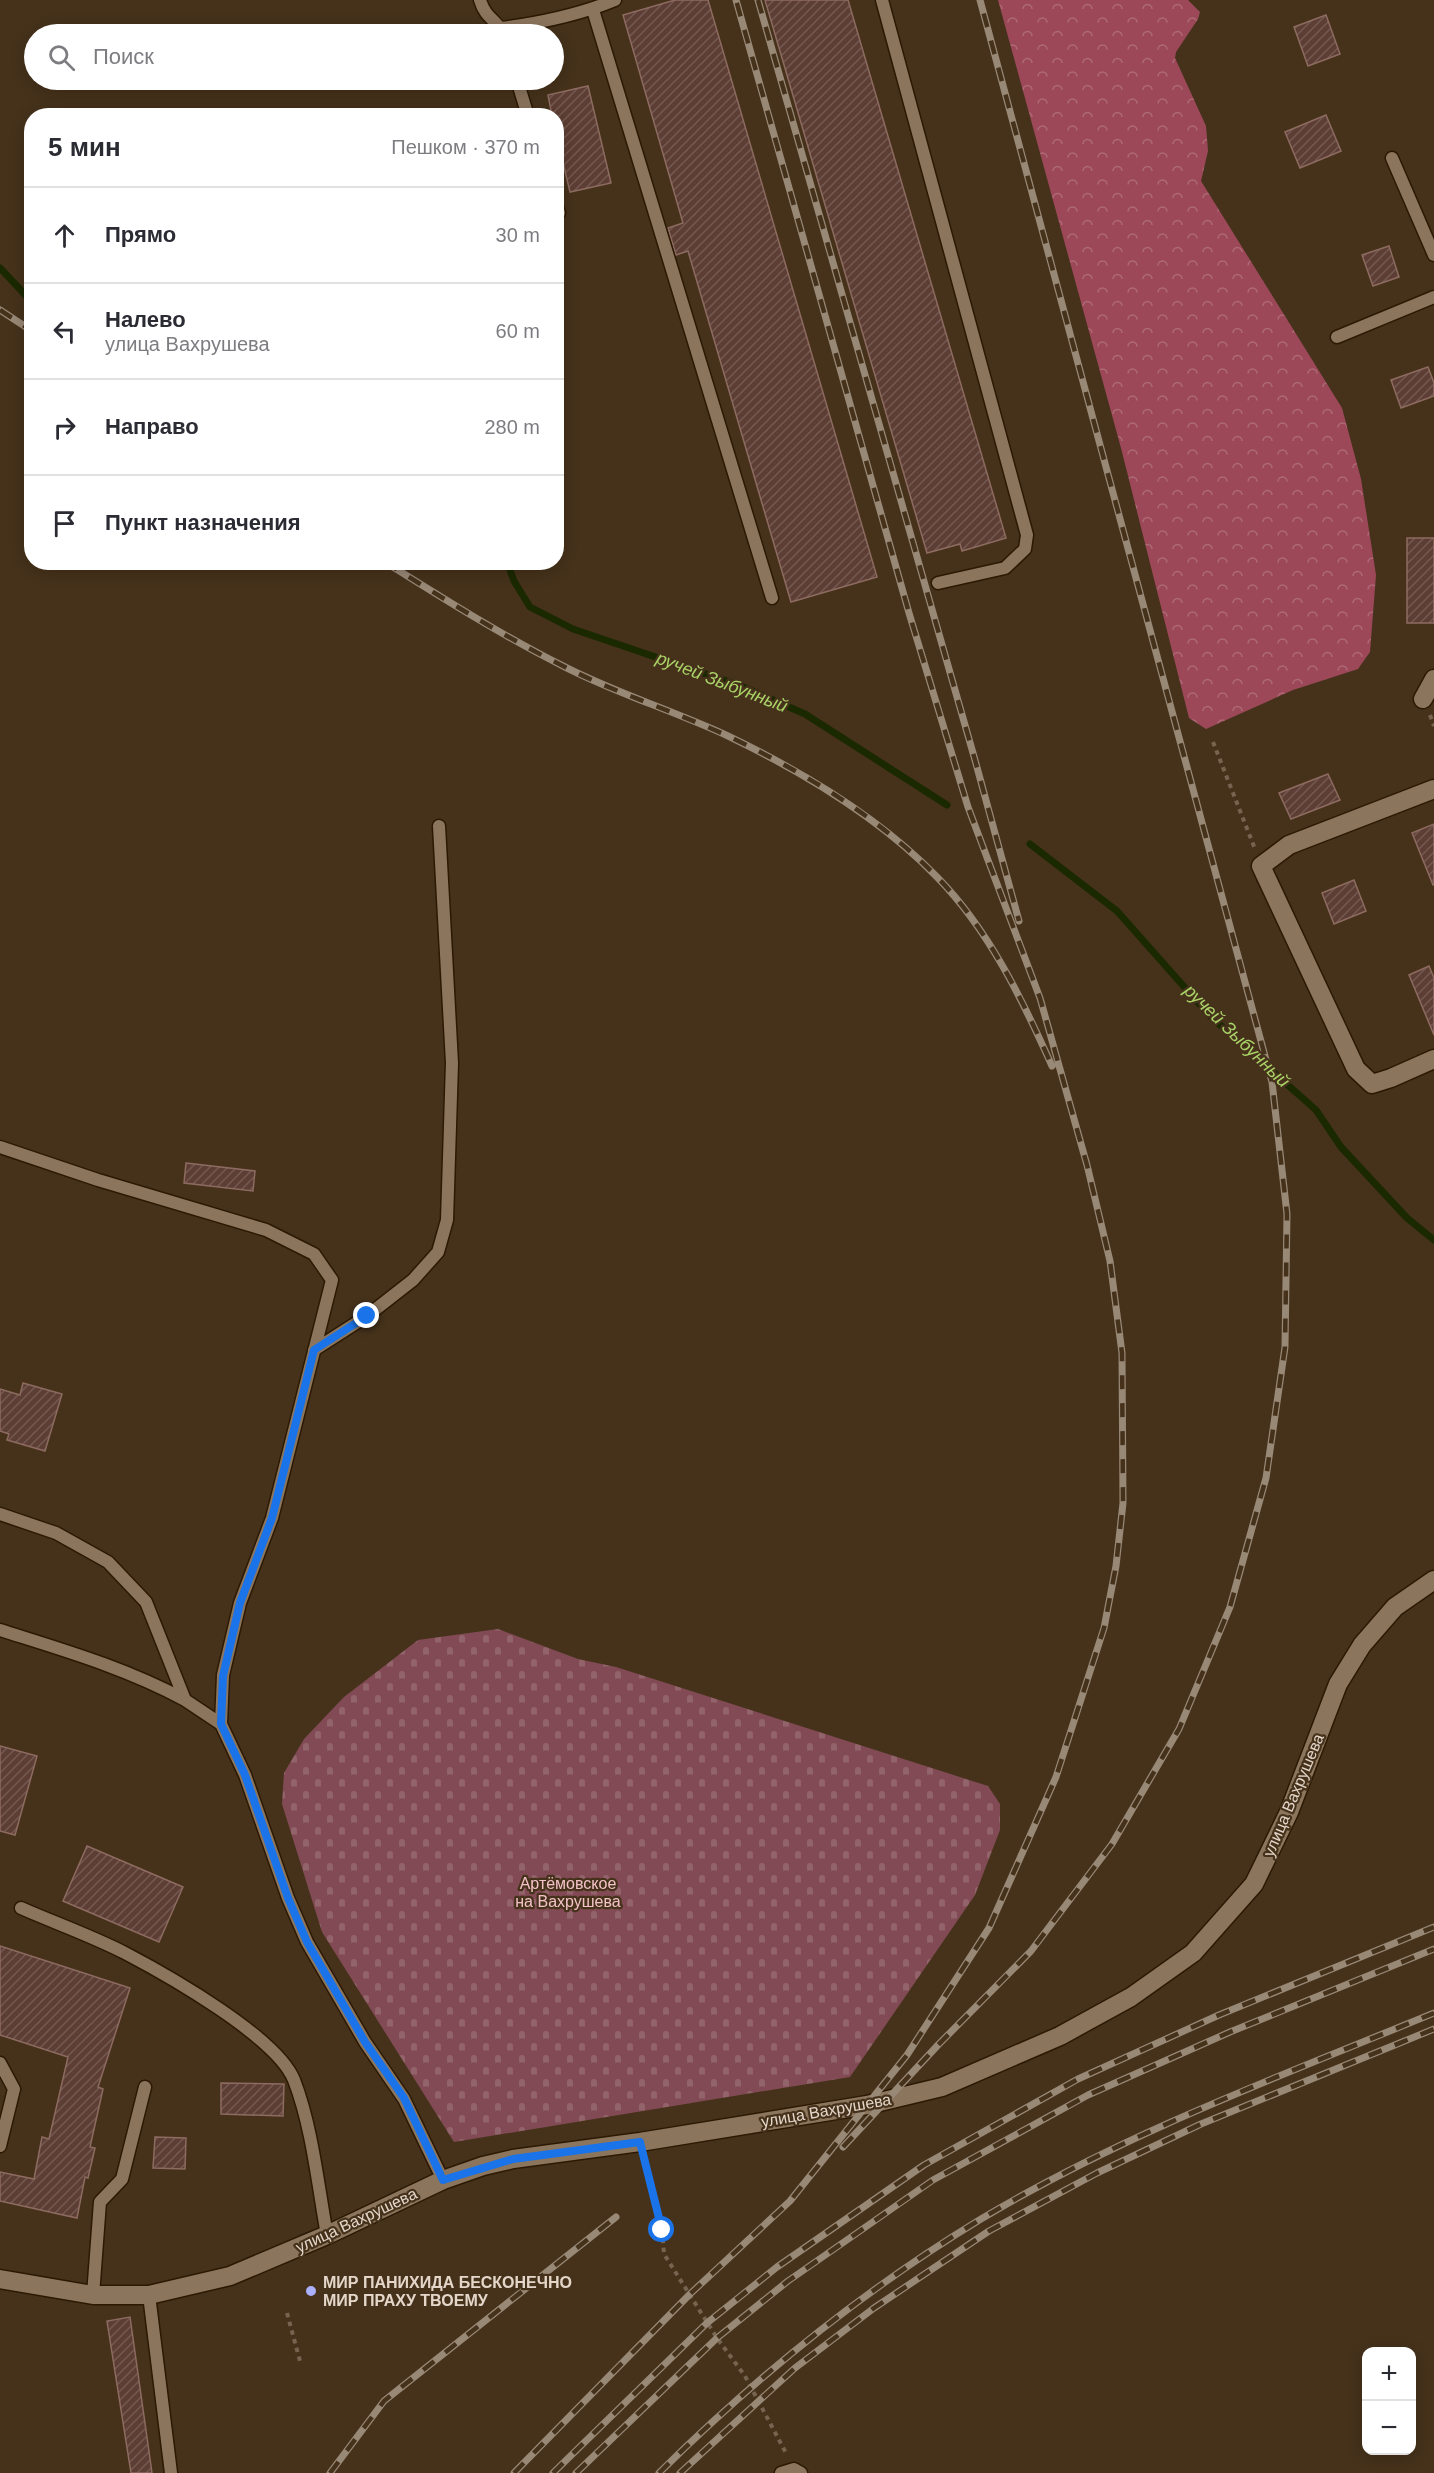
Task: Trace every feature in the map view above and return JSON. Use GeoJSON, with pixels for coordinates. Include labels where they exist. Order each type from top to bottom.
{"type":"FeatureCollection","features":[{"type":"Feature","properties":{"kind":"main road"},"geometry":{"type":"LineString","coordinates":[[1423,699],[1434,679]]}},
{"type":"Feature","properties":{"kind":"main road"},"geometry":{"type":"LineString","coordinates":[[1434,789],[1289,845],[1261,866],[1356,1069],[1372,1084],[1434,1059]]}},
{"type":"Feature","properties":{"kind":"main road","name":"улица Вахрушева"},"geometry":{"type":"LineString","coordinates":[[0,2279],[93,2295],[149,2295],[230,2276],[327,2235],[443,2180],[513,2159],[640,2142],[867,2104],[942,2087],[1060,2036],[1131,1996],[1193,1953],[1254,1884],[1289,1812],[1338,1684],[1362,1645],[1395,1608],[1434,1580]]}},
{"type":"Feature","properties":{"kind":"lane"},"geometry":{"type":"LineString","coordinates":[[480,0],[484,13],[495,24]]}},
{"type":"Feature","properties":{"kind":"lane"},"geometry":{"type":"LineString","coordinates":[[530,24],[593,9],[615,0]]}},
{"type":"Feature","properties":{"kind":"lane"},"geometry":{"type":"LineString","coordinates":[[882,0],[1027,535],[1024,549],[1005,568],[938,583]]}},
{"type":"Feature","properties":{"kind":"lane"},"geometry":{"type":"LineString","coordinates":[[593,9],[772,598]]}},
{"type":"Feature","properties":{"kind":"lane"},"geometry":{"type":"LineString","coordinates":[[520,90],[526,108]]}},
{"type":"Feature","properties":{"kind":"lane"},"geometry":{"type":"LineString","coordinates":[[1392,158],[1434,255]]}},
{"type":"Feature","properties":{"kind":"lane"},"geometry":{"type":"LineString","coordinates":[[1337,337],[1434,297]]}},
{"type":"Feature","properties":{"kind":"lane"},"geometry":{"type":"LineString","coordinates":[[314,1350],[367,1316],[413,1280],[438,1252],[447,1220],[452,1063],[439,826]]}},
{"type":"Feature","properties":{"kind":"lane"},"geometry":{"type":"LineString","coordinates":[[0,1147],[98,1180],[266,1230],[314,1254],[332,1281],[272,1518],[240,1603],[223,1676],[221,1724],[245,1775],[288,1898],[307,1942],[365,2042],[404,2098],[443,2180]]}},
{"type":"Feature","properties":{"kind":"lane"},"geometry":{"type":"LineString","coordinates":[[0,1514],[56,1533],[108,1562],[146,1602],[185,1700]]}},
{"type":"Feature","properties":{"kind":"lane"},"geometry":{"type":"LineString","coordinates":[[0,1630],[105,1663],[159,1686],[221,1724]]}},
{"type":"Feature","properties":{"kind":"lane"},"geometry":{"type":"LineString","coordinates":[[21,1908],[125,1952],[211,2003],[246,2028],[278,2056],[294,2078],[327,2235]]}},
{"type":"Feature","properties":{"kind":"lane"},"geometry":{"type":"LineString","coordinates":[[0,2063],[14,2089],[0,2146]]}},
{"type":"Feature","properties":{"kind":"lane"},"geometry":{"type":"LineString","coordinates":[[93,2295],[100,2202],[122,2179],[145,2087]]}},
{"type":"Feature","properties":{"kind":"lane"},"geometry":{"type":"LineString","coordinates":[[149,2295],[171,2473]]}},
{"type":"Feature","properties":{"kind":"lane"},"geometry":{"type":"LineString","coordinates":[[781,2473],[797,2471]]}},
{"type":"Feature","properties":{"kind":"path"},"geometry":{"type":"LineString","coordinates":[[1213,742],[1261,866]]}},
{"type":"Feature","properties":{"kind":"path"},"geometry":{"type":"LineString","coordinates":[[640,2142],[662,2230],[664,2254],[717,2338],[745,2376],[797,2471]]}},
{"type":"Feature","properties":{"kind":"path"},"geometry":{"type":"LineString","coordinates":[[287,2313],[300,2361]]}},
{"type":"Feature","properties":{"kind":"green space"},"geometry":{"type":"Polygon","coordinates":[[[998,0],[1188,0],[1200,12],[1198,19],[1176,52],[1175,58],[1206,126],[1208,151],[1201,181],[1342,408],[1361,479],[1376,575],[1370,652],[1358,669],[1293,690],[1206,729],[1189,718],[1121,448],[998,0]]]}},
{"type":"Feature","properties":{"kind":"green space","name":"Артёмовское на Вахрушева"},"geometry":{"type":"Polygon","coordinates":[[[498,1629],[578,1659],[616,1667],[988,1786],[1000,1804],[1000,1830],[975,1895],[850,2077],[454,2142],[322,1932],[282,1804],[284,1773],[304,1739],[344,1697],[418,1640],[498,1629]]]}},
{"type":"Feature","properties":{"kind":"building"},"geometry":{"type":"Polygon","coordinates":[[[675,0],[708,0],[877,577],[791,602],[688,251],[676,255],[668,228],[683,223],[623,15],[675,0]]]}},
{"type":"Feature","properties":{"kind":"building"},"geometry":{"type":"Polygon","coordinates":[[[765,0],[848,0],[1006,538],[962,551],[960,544],[927,553],[765,0]]]}},
{"type":"Feature","properties":{"kind":"building"},"geometry":{"type":"Polygon","coordinates":[[[1326,15],[1340,54],[1308,66],[1294,27],[1326,15]]]}},
{"type":"Feature","properties":{"kind":"building"},"geometry":{"type":"Polygon","coordinates":[[[588,86],[611,183],[570,192],[564,167],[564,108],[550,108],[548,95],[588,86]]]}},
{"type":"Feature","properties":{"kind":"building"},"geometry":{"type":"Polygon","coordinates":[[[1326,115],[1341,151],[1300,168],[1285,132],[1326,115]]]}},
{"type":"Feature","properties":{"kind":"building"},"geometry":{"type":"Polygon","coordinates":[[[1389,246],[1399,277],[1373,286],[1362,255],[1389,246]]]}},
{"type":"Feature","properties":{"kind":"building"},"geometry":{"type":"Polygon","coordinates":[[[1428,367],[1434,383],[1434,396],[1401,408],[1391,380],[1428,367]]]}},
{"type":"Feature","properties":{"kind":"building"},"geometry":{"type":"Polygon","coordinates":[[[1407,538],[1434,538],[1434,623],[1407,623],[1407,538]]]}},
{"type":"Feature","properties":{"kind":"building"},"geometry":{"type":"Polygon","coordinates":[[[1328,774],[1340,800],[1291,819],[1279,793],[1328,774]]]}},
{"type":"Feature","properties":{"kind":"building"},"geometry":{"type":"Polygon","coordinates":[[[1434,824],[1434,885],[1433,885],[1412,833],[1434,824]]]}},
{"type":"Feature","properties":{"kind":"building"},"geometry":{"type":"Polygon","coordinates":[[[1354,880],[1366,911],[1334,924],[1322,893],[1354,880]]]}},
{"type":"Feature","properties":{"kind":"building"},"geometry":{"type":"Polygon","coordinates":[[[1429,966],[1434,978],[1434,1035],[1409,975],[1429,966]]]}},
{"type":"Feature","properties":{"kind":"building"},"geometry":{"type":"Polygon","coordinates":[[[186,1163],[255,1171],[253,1191],[184,1183],[186,1163]]]}},
{"type":"Feature","properties":{"kind":"building"},"geometry":{"type":"Polygon","coordinates":[[[23,1383],[62,1394],[45,1451],[7,1440],[9,1434],[0,1431],[0,1389],[20,1395],[23,1383]]]}},
{"type":"Feature","properties":{"kind":"building"},"geometry":{"type":"Polygon","coordinates":[[[0,1746],[37,1756],[15,1835],[0,1831],[0,1746]]]}},
{"type":"Feature","properties":{"kind":"building"},"geometry":{"type":"Polygon","coordinates":[[[87,1846],[183,1887],[159,1942],[63,1901],[87,1846]]]}},
{"type":"Feature","properties":{"kind":"building"},"geometry":{"type":"Polygon","coordinates":[[[0,1946],[130,1988],[98,2087],[103,2089],[90,2147],[95,2148],[88,2178],[85,2177],[77,2218],[0,2201],[0,2172],[34,2179],[42,2137],[49,2139],[68,2057],[0,2035],[0,1946]]]}},
{"type":"Feature","properties":{"kind":"building"},"geometry":{"type":"Polygon","coordinates":[[[221,2083],[284,2084],[283,2116],[221,2114],[221,2083]]]}},
{"type":"Feature","properties":{"kind":"building"},"geometry":{"type":"Polygon","coordinates":[[[155,2137],[186,2138],[185,2169],[153,2168],[155,2137]]]}},
{"type":"Feature","properties":{"kind":"building"},"geometry":{"type":"Polygon","coordinates":[[[130,2317],[152,2473],[131,2473],[107,2321],[130,2317]]]}},
{"type":"Feature","properties":{"kind":"waterway","name":"ручей Зыбунный"},"geometry":{"type":"LineString","coordinates":[[0,268],[24,294]]}},
{"type":"Feature","properties":{"kind":"waterway","name":"ручей Зыбунный"},"geometry":{"type":"LineString","coordinates":[[510,570],[530,607],[573,629],[741,686],[805,714],[947,805]]}},
{"type":"Feature","properties":{"kind":"waterway","name":"ручей Зыбунный"},"geometry":{"type":"LineString","coordinates":[[1030,844],[1117,911],[1210,1016],[1316,1110],[1341,1147],[1407,1218],[1434,1240]]}},
{"type":"Feature","properties":{"kind":"railway"},"geometry":{"type":"LineString","coordinates":[[514,2473],[690,2294],[790,2201],[907,2055],[989,1928],[1056,1777],[1104,1628],[1116,1566],[1123,1503],[1122,1353],[1110,1261],[1087,1165],[1040,998],[968,807],[909,613],[736,0]]}},
{"type":"Feature","properties":{"kind":"railway"},"geometry":{"type":"LineString","coordinates":[[758,0],[1019,921]]}},
{"type":"Feature","properties":{"kind":"railway"},"geometry":{"type":"LineString","coordinates":[[843,2147],[938,2045],[1031,1951],[1112,1844],[1179,1729],[1230,1607],[1266,1478],[1285,1347],[1287,1214],[1272,1082],[980,0]]}},
{"type":"Feature","properties":{"kind":"railway"},"geometry":{"type":"LineString","coordinates":[[0,310],[24,326]]}},
{"type":"Feature","properties":{"kind":"railway"},"geometry":{"type":"LineString","coordinates":[[398,570],[474,617],[542,655],[605,686],[728,736],[812,781],[865,816],[914,855],[937,877],[973,919],[1003,966],[1052,1066]]}},
{"type":"Feature","properties":{"kind":"railway"},"geometry":{"type":"LineString","coordinates":[[553,2473],[707,2323],[777,2267],[924,2165],[1078,2079],[1219,2015],[1434,1927]]}},
{"type":"Feature","properties":{"kind":"railway"},"geometry":{"type":"LineString","coordinates":[[576,2473],[717,2338],[788,2281],[933,2180],[1088,2095],[1230,2032],[1434,1949]]}},
{"type":"Feature","properties":{"kind":"railway"},"geometry":{"type":"LineString","coordinates":[[659,2473],[734,2403],[812,2337],[895,2275],[981,2219],[1035,2188],[1146,2133],[1261,2083],[1434,2013]]}},
{"type":"Feature","properties":{"kind":"railway"},"geometry":{"type":"LineString","coordinates":[[680,2473],[795,2368],[874,2308],[989,2231],[1097,2173],[1201,2124],[1434,2029]]}},
{"type":"Feature","properties":{"kind":"railway"},"geometry":{"type":"LineString","coordinates":[[330,2473],[384,2401],[616,2217]]}},
{"type":"Feature","properties":{"kind":"place","name":"МИР ПАНИХИДА БЕСКОНЕЧНО МИР ПРАХУ ТВОЕМУ"},"geometry":{"type":"Point","coordinates":[311,2291]}},
{"type":"Feature","properties":{"kind":"route"},"geometry":{"type":"LineString","coordinates":[[367,1316],[314,1350],[272,1518],[240,1603],[223,1676],[221,1724],[245,1775],[288,1898],[307,1942],[365,2042],[404,2098],[443,2180],[483,2166],[513,2159],[640,2142],[662,2230]]}}]}
